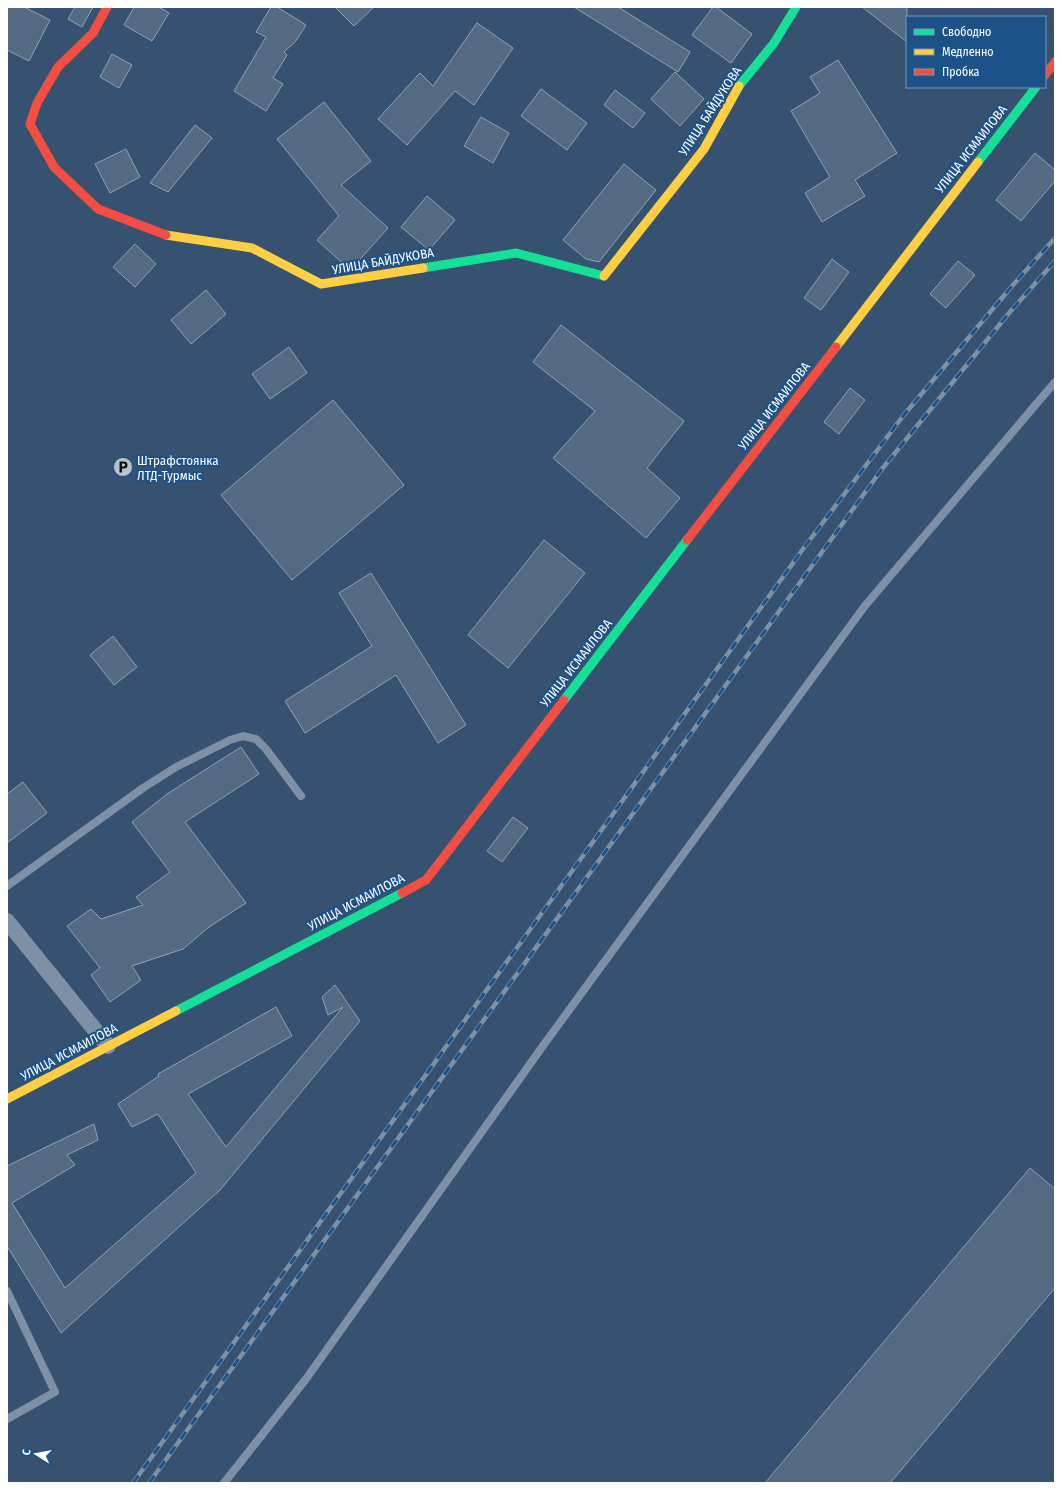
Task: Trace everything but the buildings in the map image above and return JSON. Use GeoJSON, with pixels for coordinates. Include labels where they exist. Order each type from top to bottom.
{"type":"FeatureCollection","features":[{"type":"Feature","properties":{"kind":"main road","name":"УЛИЦА БАЙДУКОВА"},"geometry":{"type":"LineString","coordinates":[[107,7],[93,33],[58,67],[35,110],[30,124],[54,167],[98,209],[166,235],[252,248],[321,284],[516,253],[604,276],[704,149],[742,81],[774,44],[796,7]]}},
{"type":"Feature","properties":{"kind":"main road"},"geometry":{"type":"LineString","coordinates":[[1046,74],[1055,62]]}},
{"type":"Feature","properties":{"kind":"main road","name":"УЛИЦА ИСМАИЛОВА"},"geometry":{"type":"LineString","coordinates":[[7,1099],[426,880],[1035,88]]}},
{"type":"Feature","properties":{"kind":"street"},"geometry":{"type":"LineString","coordinates":[[7,921],[108,1046]]}},
{"type":"Feature","properties":{"kind":"lane"},"geometry":{"type":"LineString","coordinates":[[224,1483],[306,1379],[545,1043],[864,607],[1055,382]]}},
{"type":"Feature","properties":{"kind":"lane"},"geometry":{"type":"LineString","coordinates":[[7,886],[143,788],[176,767],[230,740],[243,736],[256,739],[266,749],[301,796]]}},
{"type":"Feature","properties":{"kind":"lane"},"geometry":{"type":"LineString","coordinates":[[7,1291],[55,1392],[7,1419]]}},
{"type":"Feature","properties":{"kind":"railway"},"geometry":{"type":"LineString","coordinates":[[133,1483],[803,549],[903,416],[1012,286],[1055,238]]}},
{"type":"Feature","properties":{"kind":"railway"},"geometry":{"type":"LineString","coordinates":[[149,1483],[882,469],[1009,313],[1055,261]]}},
{"type":"Feature","properties":{"kind":"traffic: fast"},"geometry":{"type":"LineString","coordinates":[[739,86],[774,43],[796,7]]}},
{"type":"Feature","properties":{"kind":"traffic: fast"},"geometry":{"type":"LineString","coordinates":[[978,162],[1035,88]]}},
{"type":"Feature","properties":{"kind":"traffic: fast"},"geometry":{"type":"LineString","coordinates":[[423,268],[516,253],[604,276]]}},
{"type":"Feature","properties":{"kind":"traffic: fast"},"geometry":{"type":"LineString","coordinates":[[564,700],[687,540]]}},
{"type":"Feature","properties":{"kind":"traffic: fast"},"geometry":{"type":"LineString","coordinates":[[176,1011],[402,893]]}},
{"type":"Feature","properties":{"kind":"traffic: slow"},"geometry":{"type":"LineString","coordinates":[[604,276],[704,149],[739,86]]}},
{"type":"Feature","properties":{"kind":"traffic: slow"},"geometry":{"type":"LineString","coordinates":[[836,347],[978,162]]}},
{"type":"Feature","properties":{"kind":"traffic: slow"},"geometry":{"type":"LineString","coordinates":[[166,235],[252,248],[321,284],[423,268]]}},
{"type":"Feature","properties":{"kind":"traffic: slow"},"geometry":{"type":"LineString","coordinates":[[7,1099],[176,1011]]}},
{"type":"Feature","properties":{"kind":"traffic: jam"},"geometry":{"type":"LineString","coordinates":[[107,7],[93,33],[58,67],[37,103],[30,124],[54,167],[98,209],[166,235]]}},
{"type":"Feature","properties":{"kind":"traffic: jam"},"geometry":{"type":"LineString","coordinates":[[1046,74],[1055,62]]}},
{"type":"Feature","properties":{"kind":"traffic: jam"},"geometry":{"type":"LineString","coordinates":[[687,540],[836,347]]}},
{"type":"Feature","properties":{"kind":"traffic: jam"},"geometry":{"type":"LineString","coordinates":[[402,893],[426,880],[564,700]]}},
{"type":"Feature","properties":{"kind":"place","name":"Штрафстоянка ЛТД-Турмыс"},"geometry":{"type":"Point","coordinates":[123,467]}}]}
